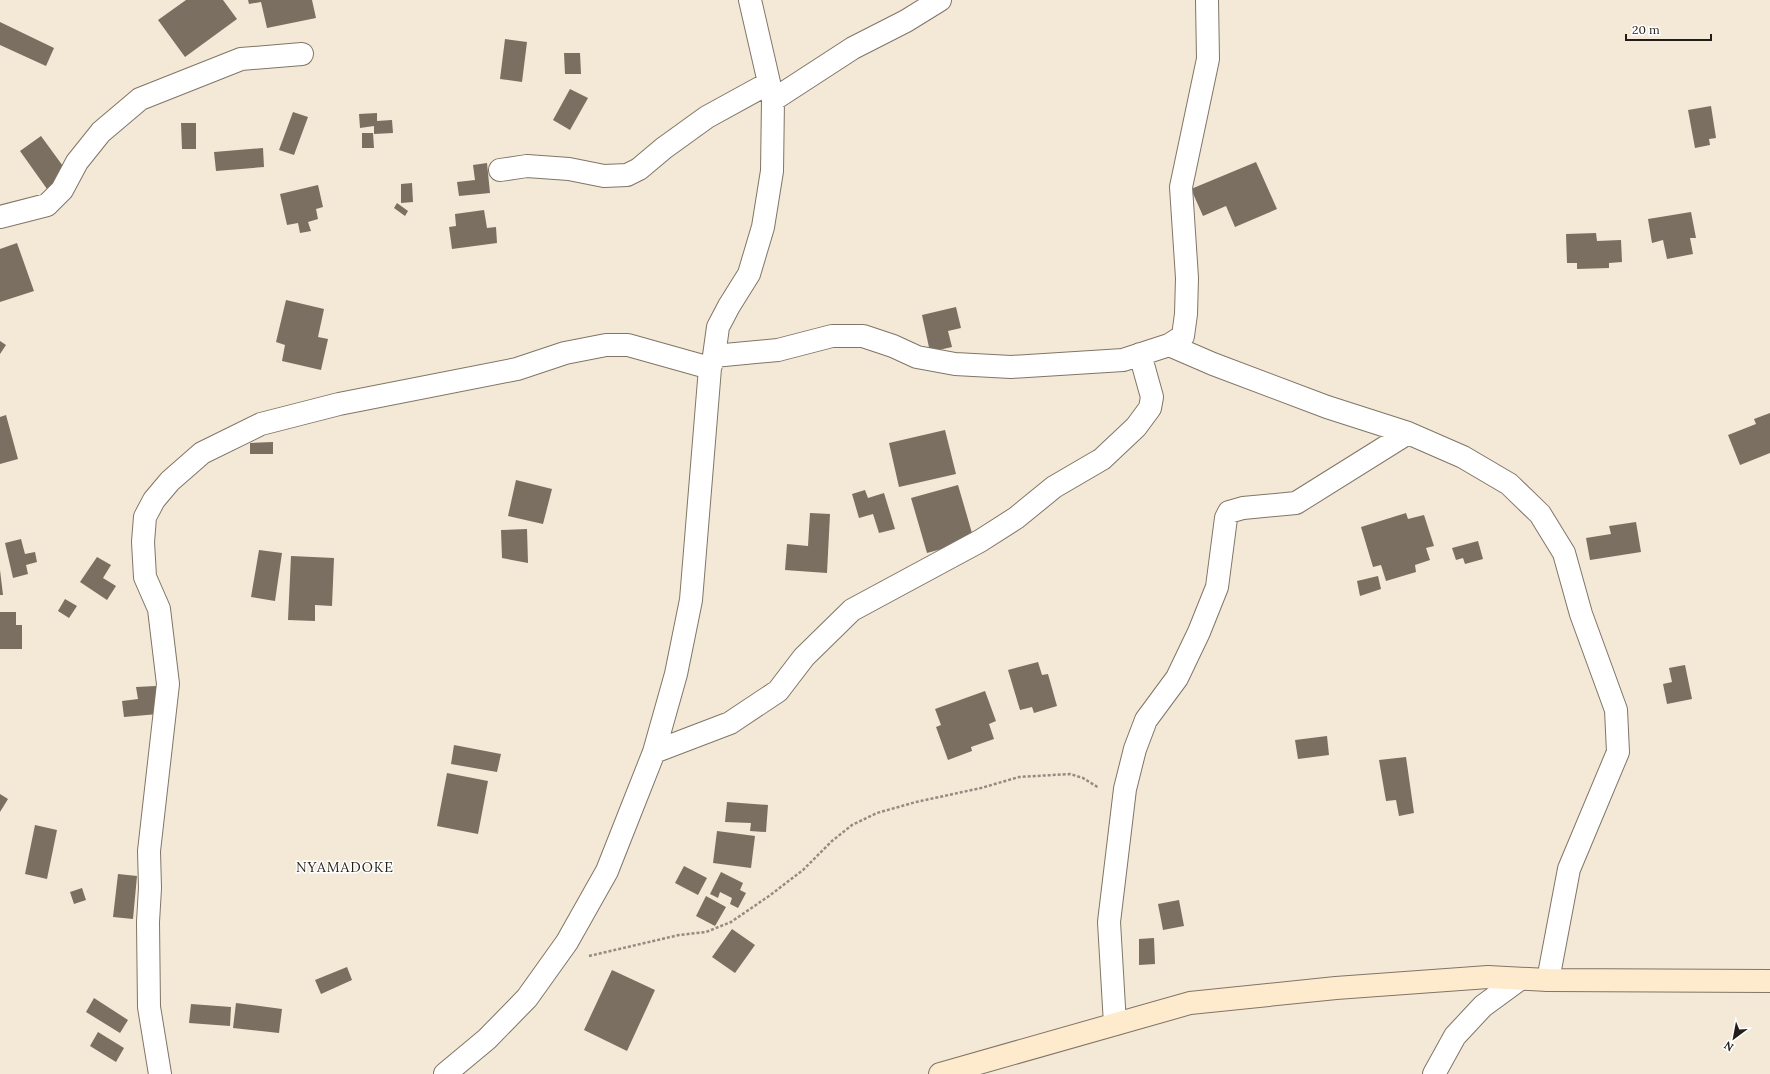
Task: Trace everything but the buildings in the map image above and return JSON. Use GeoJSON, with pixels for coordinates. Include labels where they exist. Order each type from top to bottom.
{"type":"FeatureCollection","features":[{"type":"Feature","properties":{"kind":"street"},"geometry":{"type":"LineString","coordinates":[[445,1074],[487,1039],[527,998],[567,942],[607,871],[654,752],[676,674],[691,600],[712,362],[718,327],[749,274],[764,227],[772,171],[771,91],[750,0]]}},
{"type":"Feature","properties":{"kind":"street"},"geometry":{"type":"LineString","coordinates":[[500,170],[527,166],[570,169],[604,176],[627,175],[639,169],[655,154],[707,117],[771,91],[906,21],[940,0]]}},
{"type":"Feature","properties":{"kind":"street"},"geometry":{"type":"LineString","coordinates":[[160,1074],[149,1007],[149,851],[168,684],[159,609],[145,577],[143,542],[145,517],[154,500],[170,481],[202,453],[261,424],[339,404],[517,369],[565,353],[606,345],[628,345],[712,362],[778,350],[832,336],[862,336],[893,346],[917,357],[955,364],[1011,367],[1123,360],[1170,345],[1183,336],[1186,314],[1187,278],[1181,187],[1208,59],[1207,0]]}},
{"type":"Feature","properties":{"kind":"street"},"geometry":{"type":"LineString","coordinates":[[0,218],[47,205],[62,190],[77,162],[101,132],[140,99],[241,59],[302,54]]}},
{"type":"Feature","properties":{"kind":"street"},"geometry":{"type":"LineString","coordinates":[[1170,345],[1214,364],[1327,407],[1408,433],[1463,457],[1509,484],[1540,514],[1564,553],[1581,614],[1616,710],[1618,752],[1569,869],[1548,980]]}},
{"type":"Feature","properties":{"kind":"street"},"geometry":{"type":"LineString","coordinates":[[654,752],[736,719],[778,691],[804,657],[852,610],[980,542],[1016,518],[1054,487],[1102,459],[1136,427],[1150,408],[1152,397],[1140,354]]}},
{"type":"Feature","properties":{"kind":"street"},"geometry":{"type":"LineString","coordinates":[[1115,1024],[1109,922],[1125,789],[1135,749],[1146,720],[1177,678],[1218,587],[1223,529],[1229,512],[1243,508],[1296,503],[1408,433]]}},
{"type":"Feature","properties":{"kind":"street"},"geometry":{"type":"LineString","coordinates":[[940,1074],[1190,1003],[1336,988],[1488,977],[1548,980],[1770,981]]}},
{"type":"Feature","properties":{"kind":"street"},"geometry":{"type":"LineString","coordinates":[[1434,1074],[1455,1036],[1483,1006],[1520,979]]}},
{"type":"Feature","properties":{"kind":"path"},"geometry":{"type":"LineString","coordinates":[[552,963],[679,935],[706,932],[731,922],[803,870],[832,841],[852,824],[877,814],[916,802],[981,788],[1019,777],[1070,774],[1083,778],[1124,801]]}},
{"type":"Feature","properties":{"kind":"district","name":"NYAMADOKE"},"geometry":{"type":"Point","coordinates":[345,867]}}]}
